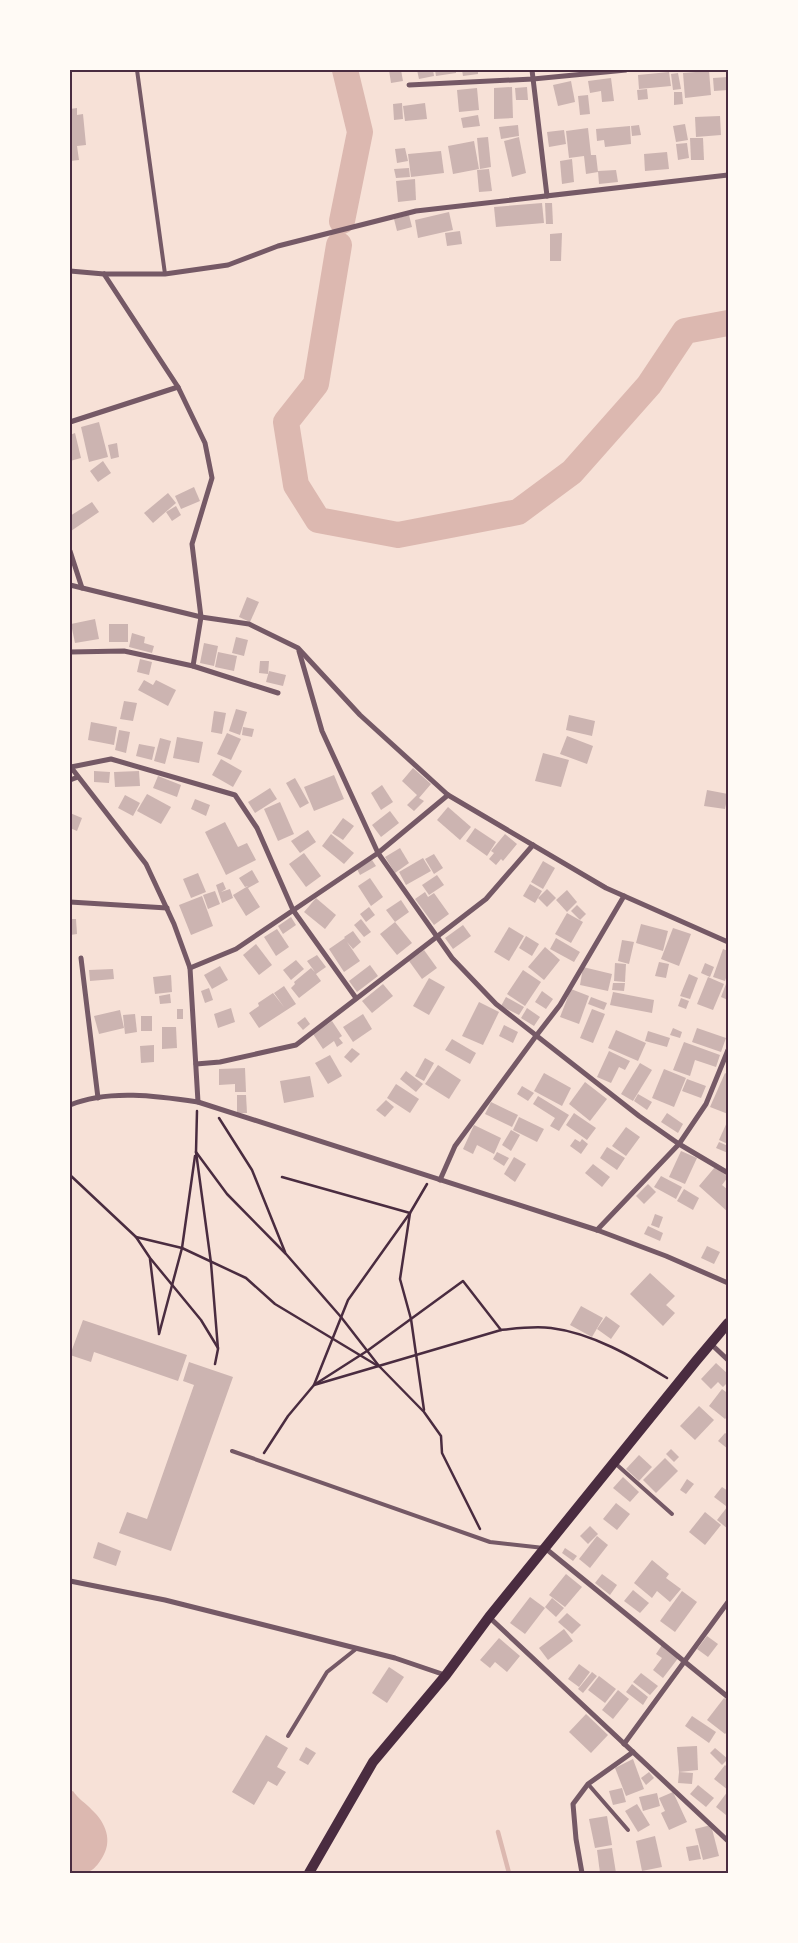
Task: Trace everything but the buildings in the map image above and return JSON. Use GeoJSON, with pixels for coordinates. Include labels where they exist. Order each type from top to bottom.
{"type":"FeatureCollection","features":[{"type":"Feature","properties":{"kind":"main road"},"geometry":{"type":"LineString","coordinates":[[309,1873],[373,1762],[446,1675],[545,1548],[728,1323]]}},
{"type":"Feature","properties":{"kind":"street"},"geometry":{"type":"LineString","coordinates":[[532,70],[547,196]]}},
{"type":"Feature","properties":{"kind":"street"},"geometry":{"type":"LineString","coordinates":[[409,85],[533,80],[626,70]]}},
{"type":"Feature","properties":{"kind":"street"},"geometry":{"type":"LineString","coordinates":[[70,270],[104,274],[165,274],[228,265],[278,246],[416,211],[728,175]]}},
{"type":"Feature","properties":{"kind":"street"},"geometry":{"type":"LineString","coordinates":[[104,274],[178,388],[205,443],[212,478],[192,544],[201,617],[193,666]]}},
{"type":"Feature","properties":{"kind":"street"},"geometry":{"type":"LineString","coordinates":[[70,422],[178,388]]}},
{"type":"Feature","properties":{"kind":"street"},"geometry":{"type":"LineString","coordinates":[[70,551],[82,588]]}},
{"type":"Feature","properties":{"kind":"street"},"geometry":{"type":"LineString","coordinates":[[70,585],[201,617],[249,624],[298,648],[360,715],[448,795],[606,888],[728,942]]}},
{"type":"Feature","properties":{"kind":"street"},"geometry":{"type":"LineString","coordinates":[[298,648],[322,731],[378,853],[452,958],[496,1004],[639,1116],[679,1144],[728,1172]]}},
{"type":"Feature","properties":{"kind":"street"},"geometry":{"type":"LineString","coordinates":[[70,652],[124,651],[193,666],[278,693]]}},
{"type":"Feature","properties":{"kind":"street"},"geometry":{"type":"LineString","coordinates":[[198,1102],[190,968],[167,908],[146,864],[70,766],[111,759],[235,795],[257,828],[293,910],[356,998]]}},
{"type":"Feature","properties":{"kind":"street"},"geometry":{"type":"LineString","coordinates":[[70,780],[78,777]]}},
{"type":"Feature","properties":{"kind":"street"},"geometry":{"type":"LineString","coordinates":[[190,968],[236,949],[378,853],[448,795]]}},
{"type":"Feature","properties":{"kind":"street"},"geometry":{"type":"LineString","coordinates":[[196,1064],[220,1062],[296,1044],[486,899],[533,845]]}},
{"type":"Feature","properties":{"kind":"street"},"geometry":{"type":"LineString","coordinates":[[440,1180],[455,1146],[560,1006],[624,896]]}},
{"type":"Feature","properties":{"kind":"street"},"geometry":{"type":"LineString","coordinates":[[70,902],[167,908]]}},
{"type":"Feature","properties":{"kind":"street"},"geometry":{"type":"LineString","coordinates":[[81,958],[98,1098]]}},
{"type":"Feature","properties":{"kind":"street"},"geometry":{"type":"LineString","coordinates":[[597,1230],[679,1144],[706,1104],[728,1050]]}},
{"type":"Feature","properties":{"kind":"street"},"geometry":{"type":"LineString","coordinates":[[70,1104],[98,1098],[150,1095],[198,1102],[597,1230],[666,1256],[728,1283]]}},
{"type":"Feature","properties":{"kind":"street"},"geometry":{"type":"LineString","coordinates":[[710,1344],[728,1360]]}},
{"type":"Feature","properties":{"kind":"street"},"geometry":{"type":"LineString","coordinates":[[545,1548],[728,1697]]}},
{"type":"Feature","properties":{"kind":"street"},"geometry":{"type":"LineString","coordinates":[[70,1581],[165,1600],[395,1658],[446,1675]]}},
{"type":"Feature","properties":{"kind":"street"},"geometry":{"type":"LineString","coordinates":[[624,1744],[728,1602]]}},
{"type":"Feature","properties":{"kind":"street"},"geometry":{"type":"LineString","coordinates":[[489,1618],[728,1841]]}},
{"type":"Feature","properties":{"kind":"street"},"geometry":{"type":"LineString","coordinates":[[582,1873],[573,1804],[588,1784],[633,1752]]}},
{"type":"Feature","properties":{"kind":"lane"},"geometry":{"type":"LineString","coordinates":[[137,70],[165,274]]}},
{"type":"Feature","properties":{"kind":"lane"},"geometry":{"type":"LineString","coordinates":[[232,1451],[485,1540],[545,1548]]}},
{"type":"Feature","properties":{"kind":"lane"},"geometry":{"type":"LineString","coordinates":[[614,1462],[672,1514]]}},
{"type":"Feature","properties":{"kind":"lane"},"geometry":{"type":"LineString","coordinates":[[288,1736],[327,1672],[356,1649]]}},
{"type":"Feature","properties":{"kind":"lane"},"geometry":{"type":"LineString","coordinates":[[588,1784],[628,1830]]}},
{"type":"Feature","properties":{"kind":"path"},"geometry":{"type":"LineString","coordinates":[[150,1258],[159,1334],[182,1248],[196,1152],[198,1102]]}},
{"type":"Feature","properties":{"kind":"path"},"geometry":{"type":"LineString","coordinates":[[211,1107],[252,1170],[286,1254]]}},
{"type":"Feature","properties":{"kind":"path"},"geometry":{"type":"LineString","coordinates":[[196,1152],[227,1194],[286,1254],[341,1317],[379,1366],[424,1412],[441,1436],[442,1453],[485,1540]]}},
{"type":"Feature","properties":{"kind":"path"},"geometry":{"type":"LineString","coordinates":[[196,1152],[211,1262],[218,1349],[215,1364]]}},
{"type":"Feature","properties":{"kind":"path"},"geometry":{"type":"LineString","coordinates":[[70,1175],[136,1237],[150,1258],[201,1320],[218,1349]]}},
{"type":"Feature","properties":{"kind":"path"},"geometry":{"type":"LineString","coordinates":[[282,1177],[410,1213]]}},
{"type":"Feature","properties":{"kind":"path"},"geometry":{"type":"LineString","coordinates":[[314,1385],[348,1300],[410,1213],[431,1178]]}},
{"type":"Feature","properties":{"kind":"path"},"geometry":{"type":"LineString","coordinates":[[410,1213],[400,1279],[411,1319],[424,1412]]}},
{"type":"Feature","properties":{"kind":"path"},"geometry":{"type":"LineString","coordinates":[[136,1237],[182,1248],[246,1278],[274,1304],[379,1366]]}},
{"type":"Feature","properties":{"kind":"path"},"geometry":{"type":"LineString","coordinates":[[259,1461],[288,1416],[314,1385],[367,1351],[463,1281],[502,1330]]}},
{"type":"Feature","properties":{"kind":"path"},"geometry":{"type":"LineString","coordinates":[[314,1385],[502,1330],[528,1326],[552,1328],[578,1334],[624,1352],[677,1384]]}},
{"type":"Feature","properties":{"kind":"shaded area"},"geometry":{"type":"Polygon","coordinates":[[[73,1791],[97,1815],[106,1832],[107,1845],[105,1852],[95,1867],[89,1872],[70,1873],[70,1792],[73,1791]]]}},
{"type":"Feature","properties":{"kind":"waterway"},"geometry":{"type":"LineString","coordinates":[[342,221],[360,132],[345,70]]}},
{"type":"Feature","properties":{"kind":"waterway"},"geometry":{"type":"LineString","coordinates":[[339,245],[316,384],[286,422],[296,485],[318,520],[398,535],[518,512],[572,472],[649,385],[685,331],[728,323]]}},
{"type":"Feature","properties":{"kind":"waterway"},"geometry":{"type":"LineString","coordinates":[[498,1832],[509,1873]]}}]}
